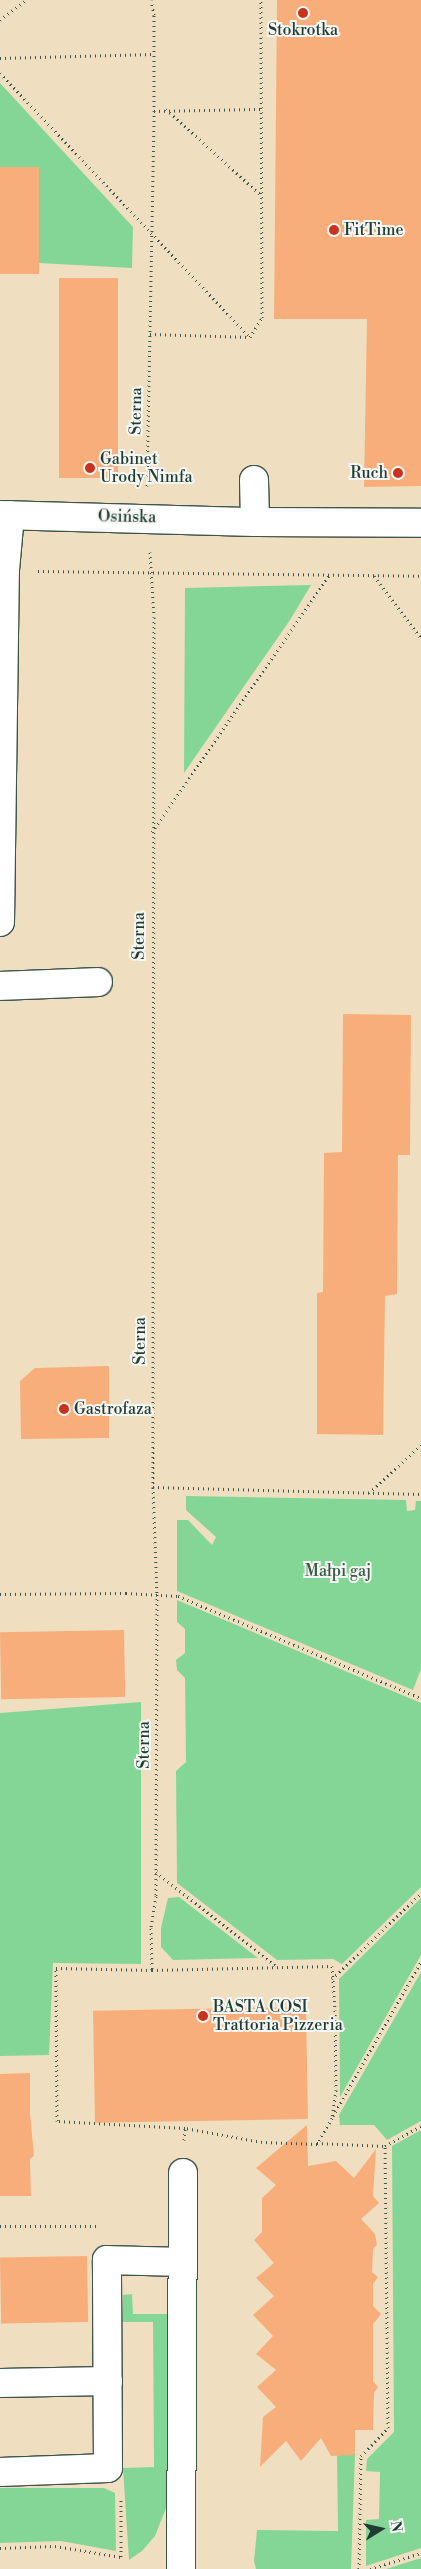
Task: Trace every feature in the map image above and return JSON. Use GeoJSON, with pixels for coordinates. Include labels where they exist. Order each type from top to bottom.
{"type":"FeatureCollection","features":[{"type":"Feature","properties":{"kind":"street"},"geometry":{"type":"LineString","coordinates":[[254,480],[255,522]]}},
{"type":"Feature","properties":{"kind":"street","name":"Osińska"},"geometry":{"type":"LineString","coordinates":[[5,515],[146,517],[255,522],[421,523]]}},
{"type":"Feature","properties":{"kind":"street"},"geometry":{"type":"LineString","coordinates":[[0,922],[5,515]]}},
{"type":"Feature","properties":{"kind":"street"},"geometry":{"type":"LineString","coordinates":[[0,986],[98,982]]}},
{"type":"Feature","properties":{"kind":"street"},"geometry":{"type":"LineString","coordinates":[[181,2569],[182,2173]]}},
{"type":"Feature","properties":{"kind":"street"},"geometry":{"type":"LineString","coordinates":[[0,2472],[108,2468],[108,2260],[181,2262]]}},
{"type":"Feature","properties":{"kind":"street"},"geometry":{"type":"LineString","coordinates":[[0,2383],[108,2381]]}},
{"type":"Feature","properties":{"kind":"path"},"geometry":{"type":"LineString","coordinates":[[0,20],[27,0]]}},
{"type":"Feature","properties":{"kind":"path","name":"Sterna"},"geometry":{"type":"LineString","coordinates":[[151,0],[154,15],[154,111],[146,517],[153,574],[153,1488],[157,1594],[156,1896],[151,1928],[152,1970]]}},
{"type":"Feature","properties":{"kind":"path"},"geometry":{"type":"LineString","coordinates":[[250,337],[262,318],[261,0]]}},
{"type":"Feature","properties":{"kind":"path"},"geometry":{"type":"LineString","coordinates":[[0,58],[154,54]]}},
{"type":"Feature","properties":{"kind":"path"},"geometry":{"type":"LineString","coordinates":[[0,73],[250,337]]}},
{"type":"Feature","properties":{"kind":"path"},"geometry":{"type":"LineString","coordinates":[[154,111],[166,109],[261,110]]}},
{"type":"Feature","properties":{"kind":"path"},"geometry":{"type":"LineString","coordinates":[[166,109],[262,195]]}},
{"type":"Feature","properties":{"kind":"path"},"geometry":{"type":"LineString","coordinates":[[150,334],[250,337]]}},
{"type":"Feature","properties":{"kind":"path"},"geometry":{"type":"LineString","coordinates":[[5,570],[153,574],[421,576]]}},
{"type":"Feature","properties":{"kind":"path"},"geometry":{"type":"LineString","coordinates":[[152,833],[330,574]]}},
{"type":"Feature","properties":{"kind":"path"},"geometry":{"type":"LineString","coordinates":[[373,576],[421,638]]}},
{"type":"Feature","properties":{"kind":"path"},"geometry":{"type":"LineString","coordinates":[[369,1493],[421,1445]]}},
{"type":"Feature","properties":{"kind":"path"},"geometry":{"type":"LineString","coordinates":[[153,1488],[421,1494]]}},
{"type":"Feature","properties":{"kind":"path"},"geometry":{"type":"LineString","coordinates":[[0,1594],[157,1594],[178,1596],[421,1698]]}},
{"type":"Feature","properties":{"kind":"path"},"geometry":{"type":"LineString","coordinates":[[155,1872],[278,1967]]}},
{"type":"Feature","properties":{"kind":"path"},"geometry":{"type":"LineString","coordinates":[[332,1980],[421,1893]]}},
{"type":"Feature","properties":{"kind":"path"},"geometry":{"type":"LineString","coordinates":[[317,2144],[421,1962]]}},
{"type":"Feature","properties":{"kind":"path"},"geometry":{"type":"LineString","coordinates":[[332,2118],[336,2090],[335,2010],[332,1966],[152,1970],[56,1968],[57,2121],[185,2128],[262,2142],[385,2146],[421,2126]]}},
{"type":"Feature","properties":{"kind":"path"},"geometry":{"type":"LineString","coordinates":[[359,2569],[361,2456],[388,2428],[385,2146]]}},
{"type":"Feature","properties":{"kind":"path"},"geometry":{"type":"LineString","coordinates":[[0,2226],[106,2226]]}},
{"type":"Feature","properties":{"kind":"path"},"geometry":{"type":"LineString","coordinates":[[0,2548],[55,2546],[121,2557],[121,2491],[108,2468]]}},
{"type":"Feature","properties":{"kind":"path"},"geometry":{"type":"LineString","coordinates":[[370,2569],[421,2553]]}},
{"type":"Feature","properties":{"kind":"green space"},"geometry":{"type":"Polygon","coordinates":[[[0,83],[133,227],[132,268],[38,263],[39,168],[0,167],[0,83]]]}},
{"type":"Feature","properties":{"kind":"green space"},"geometry":{"type":"Polygon","coordinates":[[[311,585],[290,620],[184,773],[185,588],[311,585]]]}},
{"type":"Feature","properties":{"kind":"green space","name":"Małpi gaj"},"geometry":{"type":"Polygon","coordinates":[[[186,1496],[406,1500],[407,1511],[415,1510],[416,1501],[421,1501],[421,1669],[413,1690],[177,1591],[177,1520],[188,1520],[212,1545],[216,1537],[186,1510],[186,1496]]]}},
{"type":"Feature","properties":{"kind":"green space"},"geometry":{"type":"Polygon","coordinates":[[[177,1600],[421,1703],[421,1887],[342,1964],[333,1959],[277,1960],[177,1883],[176,1771],[186,1762],[185,1678],[177,1670],[176,1660],[185,1653],[185,1629],[177,1622],[177,1600]]]}},
{"type":"Feature","properties":{"kind":"green space"},"geometry":{"type":"Polygon","coordinates":[[[141,1702],[141,1964],[53,1963],[49,2055],[0,2056],[0,1713],[141,1702]]]}},
{"type":"Feature","properties":{"kind":"green space"},"geometry":{"type":"Polygon","coordinates":[[[179,1897],[258,1958],[173,1960],[161,1947],[161,1928],[168,1898],[179,1897]]]}},
{"type":"Feature","properties":{"kind":"green space"},"geometry":{"type":"Polygon","coordinates":[[[421,1898],[421,1955],[340,2097],[339,1979],[421,1898]]]}},
{"type":"Feature","properties":{"kind":"green space"},"geometry":{"type":"Polygon","coordinates":[[[421,1972],[421,2121],[387,2140],[374,2125],[340,2125],[339,2115],[421,1972]]]}},
{"type":"Feature","properties":{"kind":"green space"},"geometry":{"type":"Polygon","coordinates":[[[421,2130],[421,2548],[366,2566],[366,2520],[379,2519],[380,2472],[366,2471],[367,2459],[394,2432],[392,2146],[421,2130]]]}},
{"type":"Feature","properties":{"kind":"green space"},"geometry":{"type":"Polygon","coordinates":[[[132,2294],[133,2314],[167,2314],[168,2503],[155,2536],[142,2551],[129,2560],[123,2468],[154,2467],[153,2322],[122,2322],[123,2295],[132,2294]]]}},
{"type":"Feature","properties":{"kind":"green space"},"geometry":{"type":"Polygon","coordinates":[[[337,2455],[355,2455],[351,2569],[256,2569],[254,2561],[257,2530],[338,2531],[337,2455]]]}},
{"type":"Feature","properties":{"kind":"green space"},"geometry":{"type":"Polygon","coordinates":[[[0,2488],[104,2488],[115,2493],[116,2551],[61,2541],[0,2543],[0,2488]]]}},
{"type":"Feature","properties":{"kind":"green space"},"geometry":{"type":"Polygon","coordinates":[[[421,2558],[421,2569],[386,2569],[421,2558]]]}},
{"type":"Feature","properties":{"kind":"building"},"geometry":{"type":"Polygon","coordinates":[[[277,0],[421,0],[421,486],[364,487],[367,319],[274,319],[277,0]]]}},
{"type":"Feature","properties":{"kind":"building"},"geometry":{"type":"Polygon","coordinates":[[[0,167],[39,167],[39,274],[0,274],[0,167]]]}},
{"type":"Feature","properties":{"kind":"building"},"geometry":{"type":"Polygon","coordinates":[[[59,278],[118,278],[118,478],[59,478],[59,278]]]}},
{"type":"Feature","properties":{"kind":"building"},"geometry":{"type":"Polygon","coordinates":[[[343,1014],[411,1015],[410,1155],[398,1155],[397,1294],[385,1296],[383,1435],[317,1434],[317,1293],[323,1292],[324,1153],[342,1152],[343,1014]]]}},
{"type":"Feature","properties":{"kind":"building","name":"Gastrofaza"},"geometry":{"type":"Polygon","coordinates":[[[109,1366],[109,1438],[21,1439],[20,1381],[35,1368],[109,1366]]]}},
{"type":"Feature","properties":{"kind":"building"},"geometry":{"type":"Polygon","coordinates":[[[124,1630],[125,1697],[1,1699],[0,1632],[124,1630]]]}},
{"type":"Feature","properties":{"kind":"building"},"geometry":{"type":"Polygon","coordinates":[[[306,2007],[308,2119],[95,2123],[93,2011],[306,2007]]]}},
{"type":"Feature","properties":{"kind":"building"},"geometry":{"type":"Polygon","coordinates":[[[30,2073],[30,2113],[34,2156],[30,2159],[31,2196],[0,2196],[0,2074],[30,2073]]]}},
{"type":"Feature","properties":{"kind":"building"},"geometry":{"type":"Polygon","coordinates":[[[307,2125],[308,2166],[336,2161],[354,2178],[376,2149],[373,2196],[379,2203],[361,2219],[375,2234],[377,2245],[373,2249],[372,2272],[378,2277],[373,2284],[373,2306],[381,2314],[373,2324],[373,2381],[378,2387],[374,2393],[373,2430],[355,2430],[355,2455],[331,2456],[321,2438],[301,2461],[286,2441],[260,2467],[263,2417],[276,2407],[257,2387],[276,2370],[256,2354],[273,2336],[253,2315],[274,2296],[256,2278],[274,2263],[254,2240],[262,2232],[262,2198],[276,2185],[256,2168],[307,2125]]]}},
{"type":"Feature","properties":{"kind":"building"},"geometry":{"type":"Polygon","coordinates":[[[87,2256],[88,2322],[1,2324],[0,2258],[87,2256]]]}},
{"type":"Feature","properties":{"kind":"place","name":"Stokrotka"},"geometry":{"type":"Point","coordinates":[303,13]}},
{"type":"Feature","properties":{"kind":"place","name":"FitTime"},"geometry":{"type":"Point","coordinates":[334,230]}},
{"type":"Feature","properties":{"kind":"place","name":"Gabinet Urody Nimfa"},"geometry":{"type":"Point","coordinates":[90,468]}},
{"type":"Feature","properties":{"kind":"place","name":"Ruch"},"geometry":{"type":"Point","coordinates":[398,473]}},
{"type":"Feature","properties":{"kind":"place","name":"Gastrofaza"},"geometry":{"type":"Point","coordinates":[64,1409]}},
{"type":"Feature","properties":{"kind":"place","name":"BASTA COSI Trattoria Pizzeria"},"geometry":{"type":"Point","coordinates":[203,2016]}}]}
